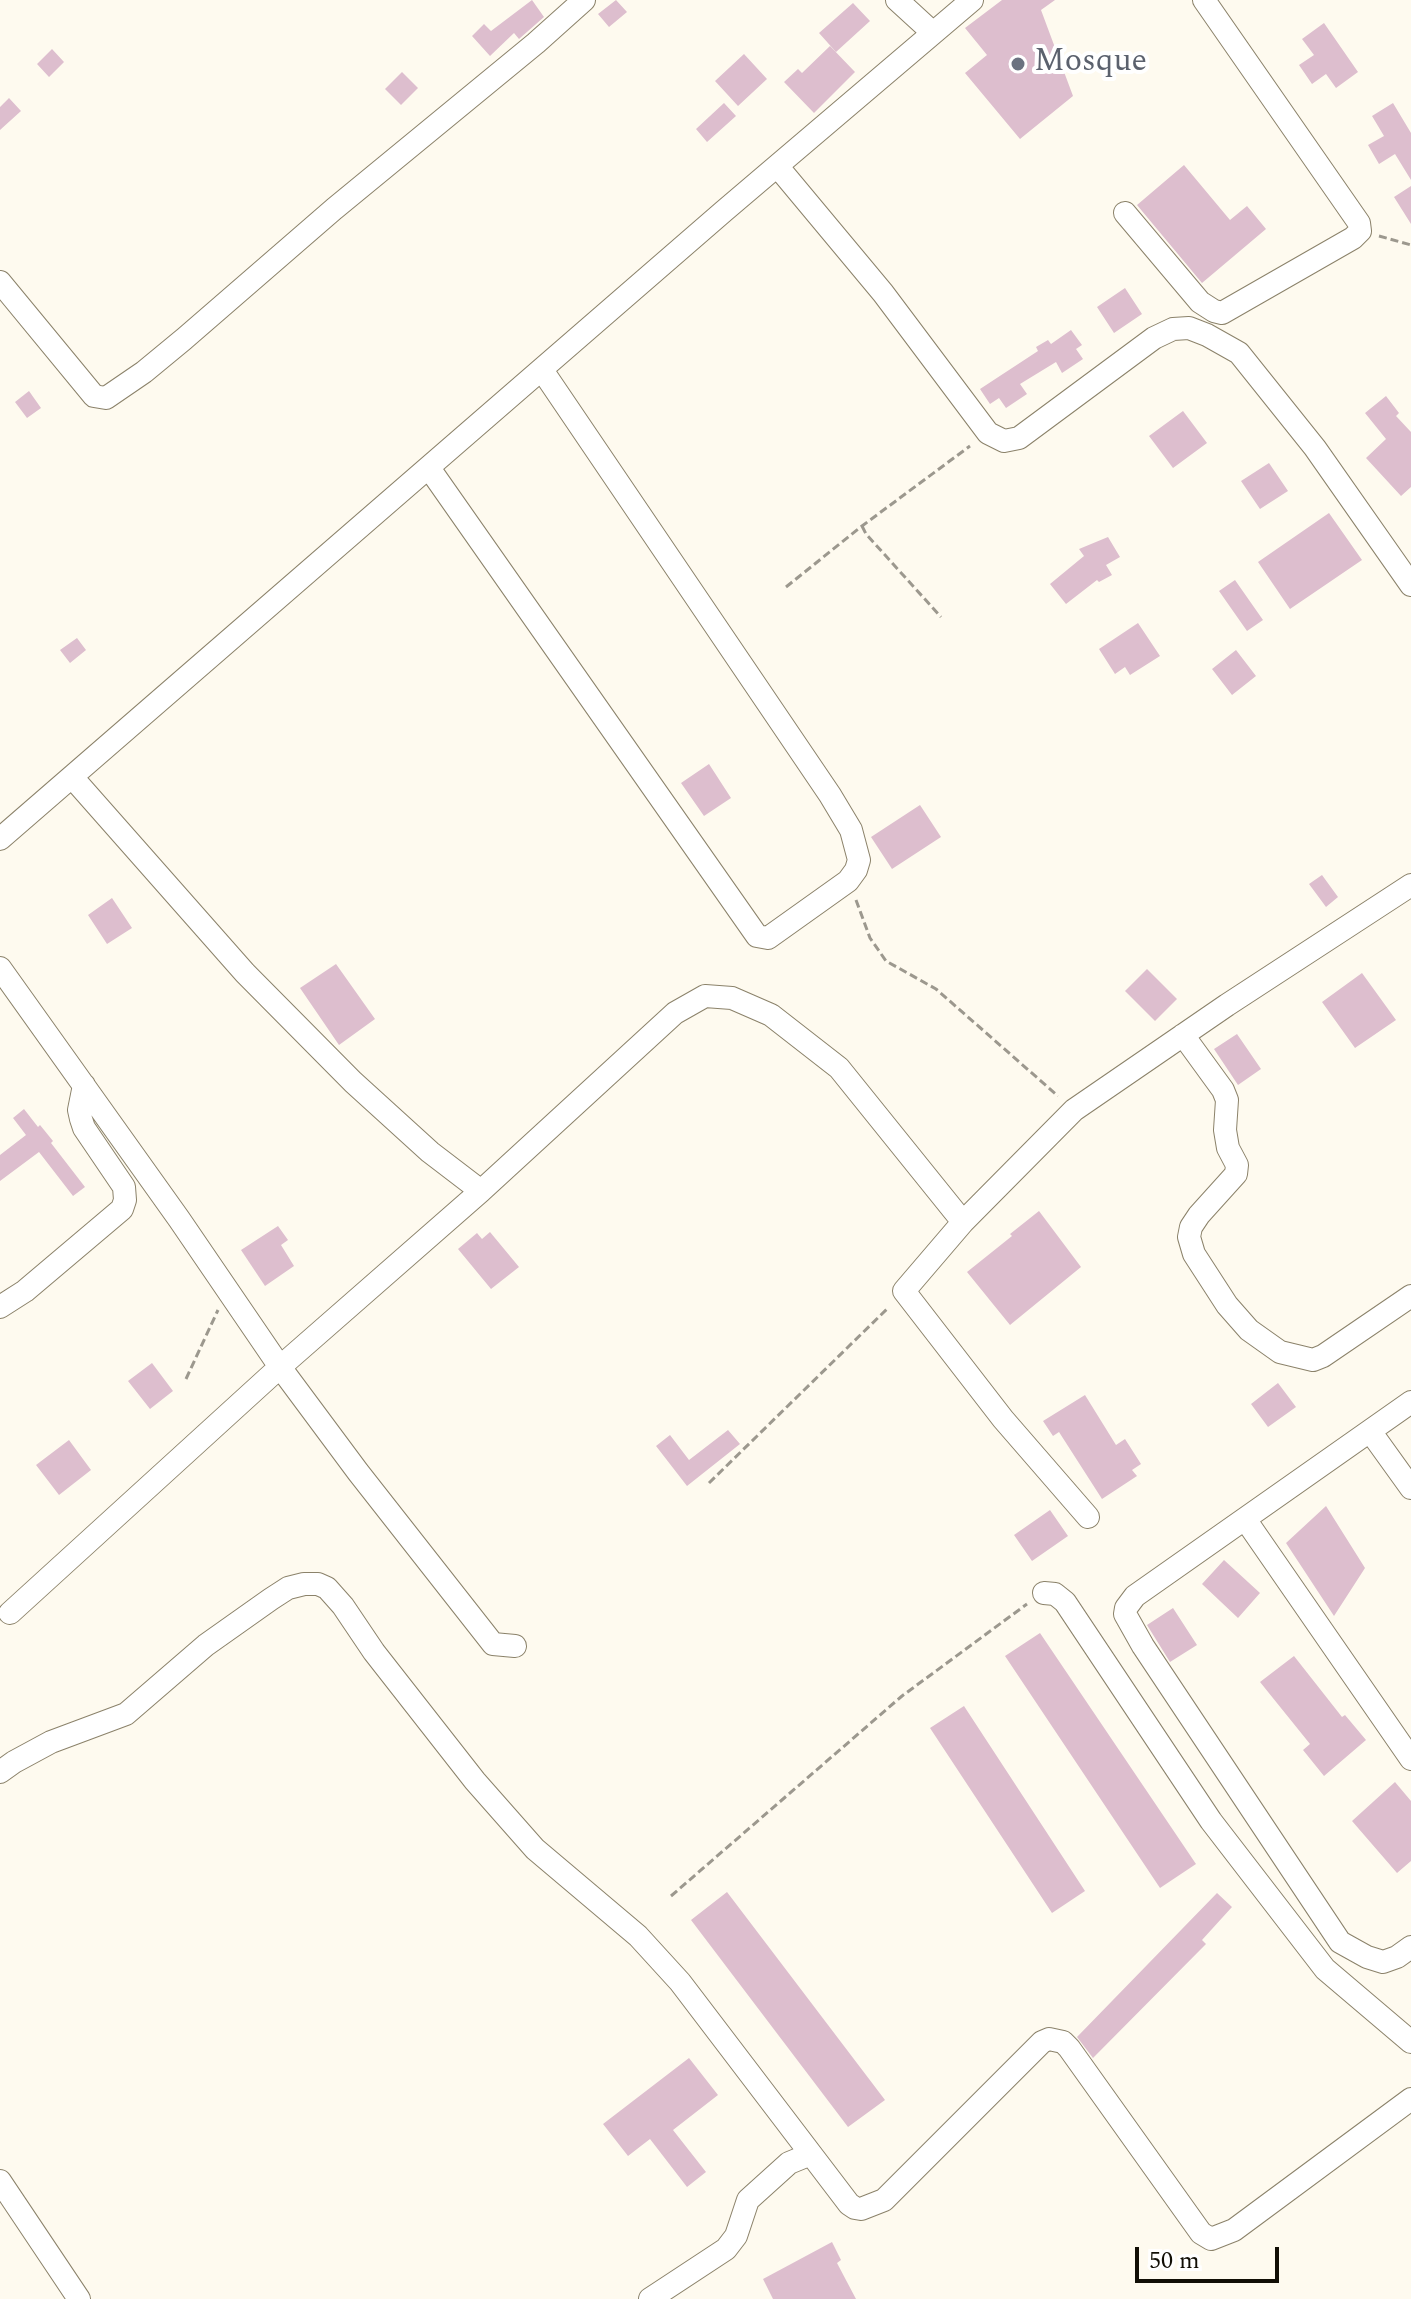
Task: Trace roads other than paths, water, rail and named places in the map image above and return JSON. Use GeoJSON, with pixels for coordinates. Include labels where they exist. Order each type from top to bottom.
{"type":"FeatureCollection","features":[{"type":"Feature","properties":{"kind":"street"},"geometry":{"type":"LineString","coordinates":[[897,0],[932,32]]}},
{"type":"Feature","properties":{"kind":"street"},"geometry":{"type":"LineString","coordinates":[[0,839],[972,0]]}},
{"type":"Feature","properties":{"kind":"street"},"geometry":{"type":"LineString","coordinates":[[1125,213],[1200,302],[1222,313],[1353,238],[1360,231],[1359,223],[1204,0]]}},
{"type":"Feature","properties":{"kind":"street"},"geometry":{"type":"LineString","coordinates":[[0,282],[94,396],[106,398],[155,364],[334,209],[536,43],[570,4]]}},
{"type":"Feature","properties":{"kind":"street"},"geometry":{"type":"LineString","coordinates":[[778,167],[883,293],[988,433],[1004,441],[1019,438],[1154,338],[1173,329],[1198,331],[1239,353],[1315,448],[1410,581]]}},
{"type":"Feature","properties":{"kind":"street"},"geometry":{"type":"LineString","coordinates":[[429,468],[757,936],[768,938],[848,881],[859,860],[851,830],[542,370]]}},
{"type":"Feature","properties":{"kind":"street"},"geometry":{"type":"LineString","coordinates":[[72,777],[245,973],[353,1082],[430,1152],[481,1191]]}},
{"type":"Feature","properties":{"kind":"street"},"geometry":{"type":"LineString","coordinates":[[1088,1517],[1003,1419],[904,1291],[963,1222],[1074,1110],[1411,885]]}},
{"type":"Feature","properties":{"kind":"street"},"geometry":{"type":"LineString","coordinates":[[0,968],[280,1367],[493,1644],[515,1646]]}},
{"type":"Feature","properties":{"kind":"street"},"geometry":{"type":"LineString","coordinates":[[10,1613],[675,1013],[705,996],[732,998],[771,1015],[839,1068],[963,1222]]}},
{"type":"Feature","properties":{"kind":"street"},"geometry":{"type":"LineString","coordinates":[[1183,1035],[1217,1079],[1227,1100],[1225,1130],[1228,1148],[1237,1165],[1236,1174],[1199,1215],[1189,1237],[1194,1254],[1227,1305],[1249,1330],[1280,1352],[1313,1360],[1411,1296]]}},
{"type":"Feature","properties":{"kind":"street"},"geometry":{"type":"LineString","coordinates":[[0,1307],[25,1291],[122,1209],[124,1187],[81,1119],[79,1110],[84,1085]]}},
{"type":"Feature","properties":{"kind":"street"},"geometry":{"type":"LineString","coordinates":[[1411,1402],[1135,1596],[1125,1614],[1143,1646],[1340,1942],[1383,1962],[1411,1947]]}},
{"type":"Feature","properties":{"kind":"street"},"geometry":{"type":"LineString","coordinates":[[1370,1431],[1411,1488]]}},
{"type":"Feature","properties":{"kind":"street"},"geometry":{"type":"LineString","coordinates":[[1245,1519],[1411,1759]]}},
{"type":"Feature","properties":{"kind":"street"},"geometry":{"type":"LineString","coordinates":[[0,1772],[51,1742],[126,1714],[206,1645],[288,1588],[318,1584],[327,1588],[343,1606],[374,1652],[475,1781],[535,1849],[638,1936],[680,1982],[849,2204],[861,2209],[884,2200],[1042,2042],[1057,2039],[1069,2048],[1201,2233],[1211,2239],[1234,2230],[1411,2099]]}},
{"type":"Feature","properties":{"kind":"street"},"geometry":{"type":"LineString","coordinates":[[1044,1593],[1055,1594],[1065,1602],[1211,1821],[1325,1969],[1411,2042]]}},
{"type":"Feature","properties":{"kind":"street"},"geometry":{"type":"LineString","coordinates":[[650,2299],[726,2249],[736,2236],[748,2200],[789,2163],[811,2154]]}},
{"type":"Feature","properties":{"kind":"street"},"geometry":{"type":"LineString","coordinates":[[0,2181],[79,2299]]}},
{"type":"Feature","properties":{"kind":"place","name":"Mosque"},"geometry":{"type":"Point","coordinates":[1018,64]}}]}
